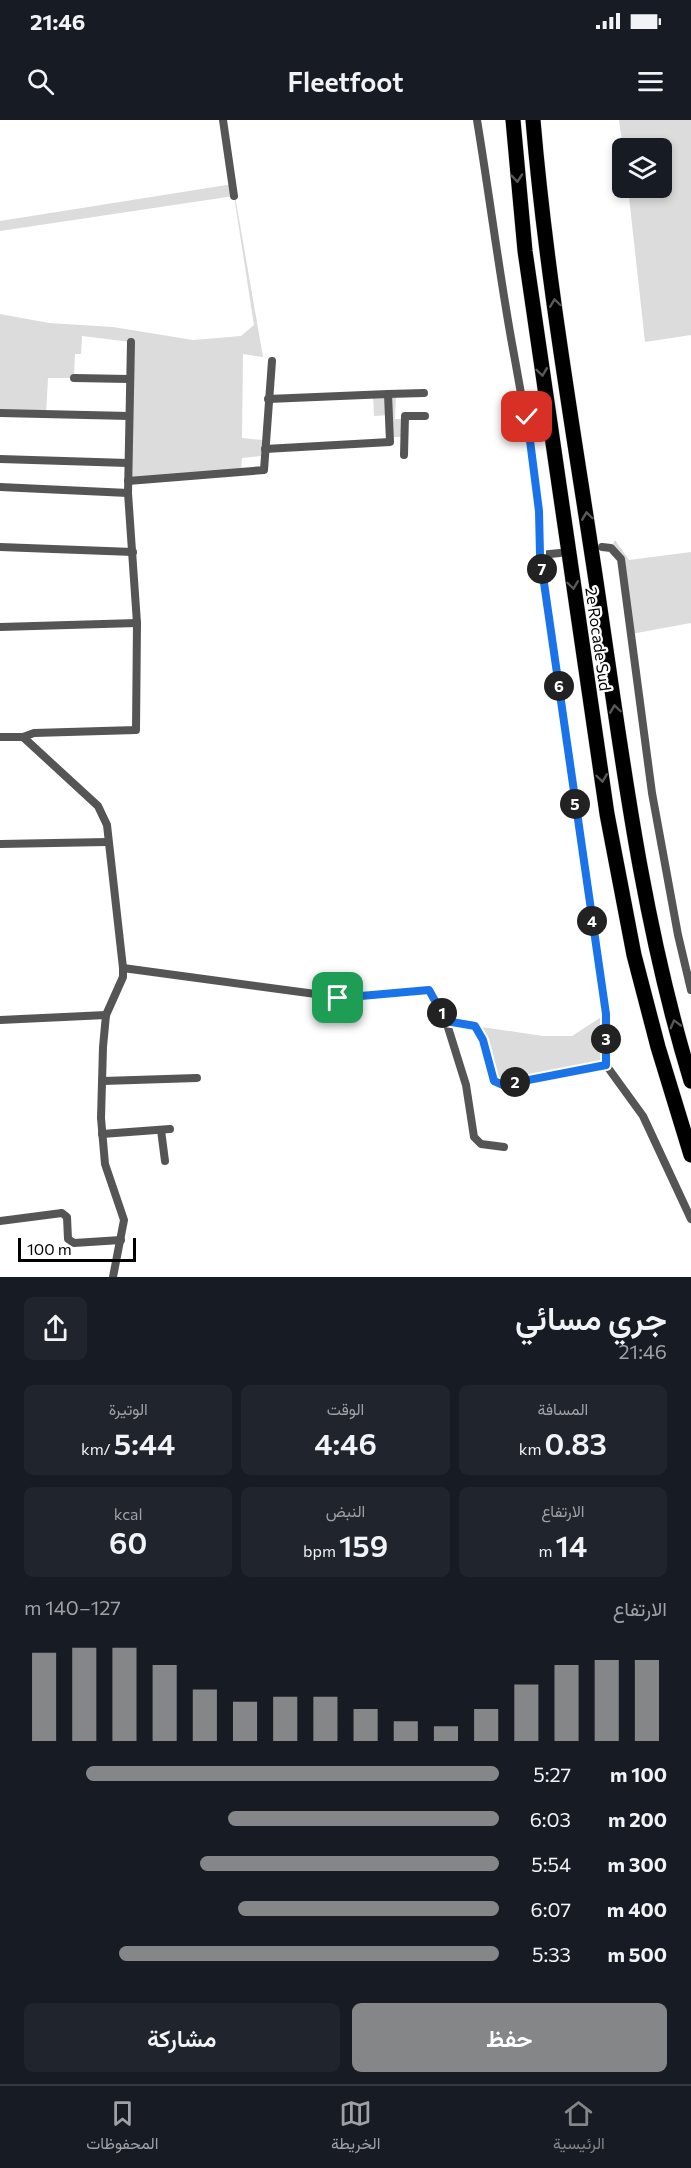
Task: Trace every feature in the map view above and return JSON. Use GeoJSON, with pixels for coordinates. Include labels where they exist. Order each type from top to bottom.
{"type":"FeatureCollection","features":[{"type":"Feature","properties":{"kind":"highway","name":"2e Rocade Sud"},"geometry":{"type":"LineString","coordinates":[[513,120],[525,251],[607,814],[641,984],[691,1155]]}},
{"type":"Feature","properties":{"kind":"highway","name":"2e Rocade Sud"},"geometry":{"type":"LineString","coordinates":[[533,120],[553,293],[635,837],[659,963],[691,1081]]}},
{"type":"Feature","properties":{"kind":"street"},"geometry":{"type":"LineString","coordinates":[[223,120],[234,196]]}},
{"type":"Feature","properties":{"kind":"street"},"geometry":{"type":"LineString","coordinates":[[477,120],[511,336],[527,417],[539,511],[540,555],[606,1014],[606,1065],[644,1116],[691,1219]]}},
{"type":"Feature","properties":{"kind":"street"},"geometry":{"type":"LineString","coordinates":[[0,737],[136,730],[137,623],[128,493],[131,342]]}},
{"type":"Feature","properties":{"kind":"street"},"geometry":{"type":"LineString","coordinates":[[128,481],[264,470],[272,361]]}},
{"type":"Feature","properties":{"kind":"street"},"geometry":{"type":"LineString","coordinates":[[74,378],[129,378]]}},
{"type":"Feature","properties":{"kind":"street"},"geometry":{"type":"LineString","coordinates":[[268,399],[424,393]]}},
{"type":"Feature","properties":{"kind":"street"},"geometry":{"type":"LineString","coordinates":[[265,449],[390,442],[388,394]]}},
{"type":"Feature","properties":{"kind":"street"},"geometry":{"type":"LineString","coordinates":[[0,413],[129,416]]}},
{"type":"Feature","properties":{"kind":"street"},"geometry":{"type":"LineString","coordinates":[[404,455],[405,416],[425,416]]}},
{"type":"Feature","properties":{"kind":"street"},"geometry":{"type":"LineString","coordinates":[[390,437],[404,437]]}},
{"type":"Feature","properties":{"kind":"street"},"geometry":{"type":"LineString","coordinates":[[0,459],[128,463]]}},
{"type":"Feature","properties":{"kind":"street"},"geometry":{"type":"LineString","coordinates":[[0,487],[128,493]]}},
{"type":"Feature","properties":{"kind":"street"},"geometry":{"type":"LineString","coordinates":[[0,547],[133,552]]}},
{"type":"Feature","properties":{"kind":"street"},"geometry":{"type":"LineString","coordinates":[[602,547],[611,548],[621,560],[652,793],[678,935],[691,990]]}},
{"type":"Feature","properties":{"kind":"street"},"geometry":{"type":"LineString","coordinates":[[540,555],[560,553]]}},
{"type":"Feature","properties":{"kind":"street"},"geometry":{"type":"LineString","coordinates":[[0,627],[137,623]]}},
{"type":"Feature","properties":{"kind":"street"},"geometry":{"type":"LineString","coordinates":[[23,737],[98,806],[107,825],[107,842],[123,968],[123,977],[106,1015],[103,1080],[102,1134],[105,1164],[124,1220],[112,1277]]}},
{"type":"Feature","properties":{"kind":"street"},"geometry":{"type":"LineString","coordinates":[[0,844],[107,842]]}},
{"type":"Feature","properties":{"kind":"street"},"geometry":{"type":"LineString","coordinates":[[123,968],[338,998],[429,990],[446,1021],[466,1085],[474,1137],[481,1144],[504,1147]]}},
{"type":"Feature","properties":{"kind":"street"},"geometry":{"type":"LineString","coordinates":[[0,1020],[106,1015]]}},
{"type":"Feature","properties":{"kind":"street"},"geometry":{"type":"LineString","coordinates":[[446,1021],[475,1026],[483,1040],[494,1081],[503,1085],[606,1065]]}},
{"type":"Feature","properties":{"kind":"street"},"geometry":{"type":"LineString","coordinates":[[103,1080],[197,1078]]}},
{"type":"Feature","properties":{"kind":"street"},"geometry":{"type":"LineString","coordinates":[[102,1134],[165,1129],[165,1161]]}},
{"type":"Feature","properties":{"kind":"street"},"geometry":{"type":"LineString","coordinates":[[0,1221],[62,1213],[67,1217],[68,1239],[74,1243],[121,1240]]}},
{"type":"Feature","properties":{"kind":"shaded area"},"geometry":{"type":"Polygon","coordinates":[[[619,120],[691,120],[691,335],[645,342],[629,198],[672,198],[672,138],[622,138],[619,120]]]}},
{"type":"Feature","properties":{"kind":"shaded area"},"geometry":{"type":"Polygon","coordinates":[[[233,184],[263,357],[243,354],[242,438],[262,440],[261,456],[242,458],[241,471],[128,481],[131,342],[82,336],[81,354],[75,354],[74,378],[48,378],[46,414],[0,413],[0,314],[49,323],[113,327],[193,340],[241,336],[254,325],[234,196],[0,231],[0,221],[233,184]]]}},
{"type":"Feature","properties":{"kind":"shaded area"},"geometry":{"type":"Polygon","coordinates":[[[396,394],[395,419],[404,419],[404,437],[390,437],[388,415],[374,416],[373,395],[396,394]]]}},
{"type":"Feature","properties":{"kind":"shaded area"},"geometry":{"type":"Polygon","coordinates":[[[615,540],[629,560],[691,552],[691,623],[631,634],[621,560],[611,548],[615,540]]]}},
{"type":"Feature","properties":{"kind":"shaded area"},"geometry":{"type":"Polygon","coordinates":[[[606,1014],[606,1065],[503,1085],[494,1081],[475,1026],[543,1036],[572,1036],[606,1014]]]}},
{"type":"Feature","properties":{"kind":"route"},"geometry":{"type":"LineString","coordinates":[[338,998],[429,990],[446,1021],[475,1026],[483,1040],[494,1081],[503,1085],[606,1065],[606,1014],[540,555],[539,511],[527,417]]}}]}
